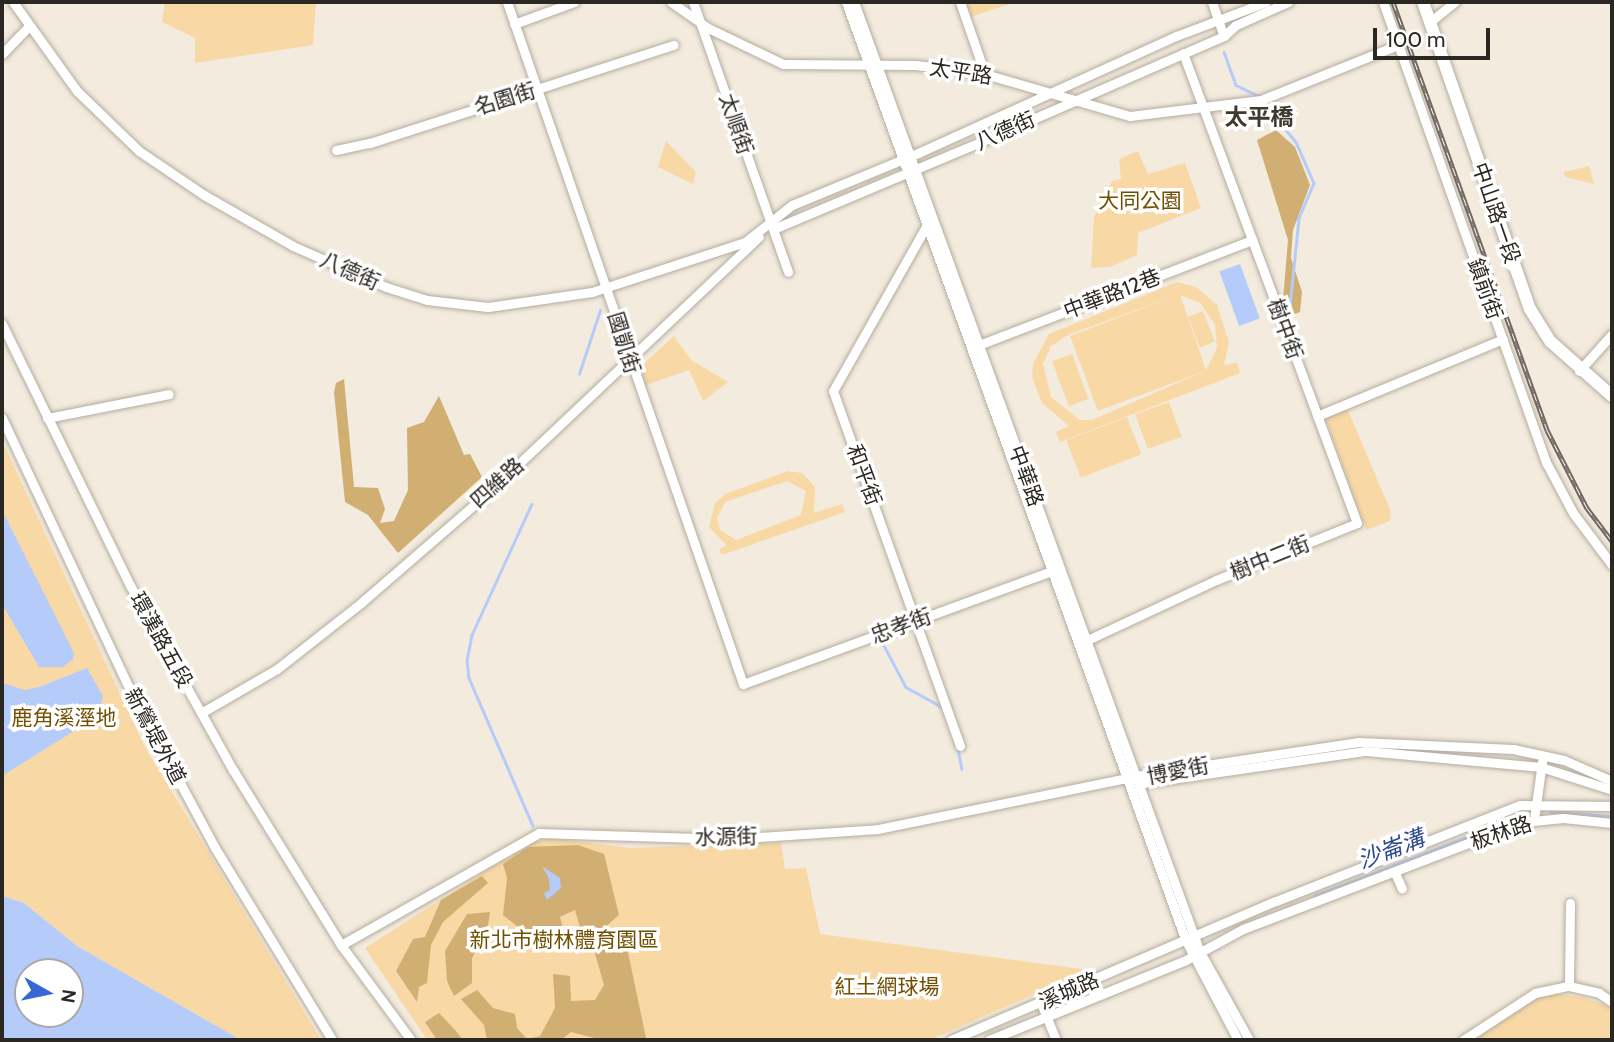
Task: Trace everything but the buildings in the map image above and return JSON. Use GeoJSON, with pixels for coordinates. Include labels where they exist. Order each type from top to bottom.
{"type":"FeatureCollection","features":[{"type":"Feature","properties":{"kind":"main road","name":"中山路一段"},"geometry":{"type":"LineString","coordinates":[[1423,2],[1526,301],[1551,342],[1579,370],[1612,396]]}},
{"type":"Feature","properties":{"kind":"street","name":"八德街"},"geometry":{"type":"LineString","coordinates":[[13,2],[28,27],[77,91],[139,151],[204,195],[293,246],[386,287],[460,305],[536,303],[606,288],[745,242],[770,225],[792,205],[907,158],[1046,92],[1218,18],[1234,20],[1224,36],[778,227],[770,225]]}},
{"type":"Feature","properties":{"kind":"street","name":"國凱街"},"geometry":{"type":"LineString","coordinates":[[507,2],[606,288],[629,363],[743,684]]}},
{"type":"Feature","properties":{"kind":"street"},"geometry":{"type":"LineString","coordinates":[[514,24],[573,2]]}},
{"type":"Feature","properties":{"kind":"street","name":"太平路"},"geometry":{"type":"LineString","coordinates":[[671,2],[702,23],[783,64],[873,64],[985,74],[1130,116],[1204,110],[1266,99],[1398,45]]}},
{"type":"Feature","properties":{"kind":"street","name":"太順街"},"geometry":{"type":"LineString","coordinates":[[693,2],[788,272]]}},
{"type":"Feature","properties":{"kind":"street","name":"中華路"},"geometry":{"type":"LineString","coordinates":[[846,2],[873,64]]}},
{"type":"Feature","properties":{"kind":"street","name":"中華路"},"geometry":{"type":"LineString","coordinates":[[854,2],[873,64],[975,346],[1035,498],[1057,570],[1195,953]]}},
{"type":"Feature","properties":{"kind":"street"},"geometry":{"type":"LineString","coordinates":[[960,2],[985,74]]}},
{"type":"Feature","properties":{"kind":"street"},"geometry":{"type":"LineString","coordinates":[[1212,2],[1224,36]]}},
{"type":"Feature","properties":{"kind":"street"},"geometry":{"type":"LineString","coordinates":[[1234,20],[1266,2]]}},
{"type":"Feature","properties":{"kind":"street"},"geometry":{"type":"LineString","coordinates":[[1234,20],[1288,2]]}},
{"type":"Feature","properties":{"kind":"street","name":"鎮前街"},"geometry":{"type":"LineString","coordinates":[[1383,2],[1547,464],[1573,513],[1612,565]]}},
{"type":"Feature","properties":{"kind":"street"},"geometry":{"type":"LineString","coordinates":[[1430,22],[1455,2]]}},
{"type":"Feature","properties":{"kind":"street"},"geometry":{"type":"LineString","coordinates":[[2,54],[28,27]]}},
{"type":"Feature","properties":{"kind":"street","name":"名園街"},"geometry":{"type":"LineString","coordinates":[[336,150],[370,143],[674,45]]}},
{"type":"Feature","properties":{"kind":"street","name":"樹中街"},"geometry":{"type":"LineString","coordinates":[[1183,52],[1317,416]]}},
{"type":"Feature","properties":{"kind":"street","name":"和平街"},"geometry":{"type":"LineString","coordinates":[[930,222],[834,391],[960,746]]}},
{"type":"Feature","properties":{"kind":"street","name":"四維路"},"geometry":{"type":"LineString","coordinates":[[201,713],[318,638],[490,491],[736,263],[770,225]]}},
{"type":"Feature","properties":{"kind":"street","name":"中華路12巷"},"geometry":{"type":"LineString","coordinates":[[975,346],[1252,240]]}},
{"type":"Feature","properties":{"kind":"street","name":"環漢路五段"},"geometry":{"type":"LineString","coordinates":[[2,324],[131,587],[201,713],[341,945],[411,1040]]}},
{"type":"Feature","properties":{"kind":"street"},"geometry":{"type":"LineString","coordinates":[[1579,370],[1612,334]]}},
{"type":"Feature","properties":{"kind":"street"},"geometry":{"type":"LineString","coordinates":[[1317,416],[1503,339]]}},
{"type":"Feature","properties":{"kind":"street"},"geometry":{"type":"LineString","coordinates":[[47,418],[169,394]]}},
{"type":"Feature","properties":{"kind":"street","name":"樹中二街"},"geometry":{"type":"LineString","coordinates":[[1083,642],[1216,580],[1357,523],[1317,416]]}},
{"type":"Feature","properties":{"kind":"street","name":"新鶯堤外道"},"geometry":{"type":"LineString","coordinates":[[2,418],[131,691],[215,848],[332,1040]]}},
{"type":"Feature","properties":{"kind":"street","name":"忠孝街"},"geometry":{"type":"LineString","coordinates":[[743,684],[1057,570]]}},
{"type":"Feature","properties":{"kind":"street","name":"博愛街"},"geometry":{"type":"LineString","coordinates":[[1133,780],[1359,742],[1513,749],[1543,755],[1612,781]]}},
{"type":"Feature","properties":{"kind":"street","name":"博愛街"},"geometry":{"type":"LineString","coordinates":[[1133,780],[1143,783],[1366,751],[1541,767],[1612,790]]}},
{"type":"Feature","properties":{"kind":"street"},"geometry":{"type":"LineString","coordinates":[[1534,819],[1543,755]]}},
{"type":"Feature","properties":{"kind":"street","name":"水源街"},"geometry":{"type":"LineString","coordinates":[[341,945],[539,833],[729,839],[877,829],[1133,780]]}},
{"type":"Feature","properties":{"kind":"street"},"geometry":{"type":"LineString","coordinates":[[1538,802],[1612,806]]}},
{"type":"Feature","properties":{"kind":"street","name":"板林路"},"geometry":{"type":"LineString","coordinates":[[1190,939],[1446,834],[1538,802]]}},
{"type":"Feature","properties":{"kind":"street","name":"板林路"},"geometry":{"type":"LineString","coordinates":[[1195,953],[1243,929],[1534,819],[1612,823]]}},
{"type":"Feature","properties":{"kind":"street"},"geometry":{"type":"LineString","coordinates":[[1395,873],[1402,889]]}},
{"type":"Feature","properties":{"kind":"street"},"geometry":{"type":"LineString","coordinates":[[1569,986],[1570,903]]}},
{"type":"Feature","properties":{"kind":"street","name":"溪城路"},"geometry":{"type":"LineString","coordinates":[[951,1040],[1190,939]]}},
{"type":"Feature","properties":{"kind":"street"},"geometry":{"type":"LineString","coordinates":[[1195,953],[1238,1040]]}},
{"type":"Feature","properties":{"kind":"street"},"geometry":{"type":"LineString","coordinates":[[1195,953],[1249,1040]]}},
{"type":"Feature","properties":{"kind":"street","name":"溪城路"},"geometry":{"type":"LineString","coordinates":[[989,1040],[1195,953]]}},
{"type":"Feature","properties":{"kind":"street"},"geometry":{"type":"LineString","coordinates":[[1463,1040],[1518,1001],[1569,986],[1612,1002]]}},
{"type":"Feature","properties":{"kind":"street"},"geometry":{"type":"LineString","coordinates":[[1041,1003],[1056,1040]]}},
{"type":"Feature","properties":{"kind":"green space"},"geometry":{"type":"Polygon","coordinates":[[[165,2],[316,2],[313,45],[195,63],[195,38],[162,22],[165,2]]]}},
{"type":"Feature","properties":{"kind":"green space"},"geometry":{"type":"Polygon","coordinates":[[[965,2],[1016,2],[970,17],[965,2]]]}},
{"type":"Feature","properties":{"kind":"green space"},"geometry":{"type":"Polygon","coordinates":[[[1276,130],[1295,147],[1310,185],[1293,230],[1291,258],[1302,292],[1300,312],[1290,316],[1283,300],[1288,240],[1257,140],[1276,130]]]}},
{"type":"Feature","properties":{"kind":"green space"},"geometry":{"type":"Polygon","coordinates":[[[666,141],[696,172],[693,184],[658,167],[666,141]]]}},
{"type":"Feature","properties":{"kind":"green space","name":"大同公園"},"geometry":{"type":"Polygon","coordinates":[[[1138,151],[1148,174],[1185,163],[1201,208],[1138,233],[1137,255],[1110,267],[1091,268],[1094,217],[1112,181],[1121,179],[1119,159],[1138,151]]]}},
{"type":"Feature","properties":{"kind":"green space"},"geometry":{"type":"Polygon","coordinates":[[[1589,166],[1594,184],[1565,177],[1564,172],[1589,166]]]}},
{"type":"Feature","properties":{"kind":"green space"},"geometry":{"type":"Polygon","coordinates":[[[1177,282],[1196,287],[1217,305],[1229,342],[1224,365],[1237,363],[1240,373],[1060,442],[1056,432],[1069,426],[1042,403],[1032,377],[1033,364],[1049,334],[1177,282]],[[1180,295],[1206,370],[1217,348],[1215,325],[1200,303],[1180,295]],[[1175,296],[1070,334],[1051,346],[1043,364],[1051,397],[1080,420],[1092,420],[1205,371],[1098,411],[1070,336],[1175,296]]]}},
{"type":"Feature","properties":{"kind":"green space"},"geometry":{"type":"Polygon","coordinates":[[[1203,311],[1215,342],[1200,348],[1188,317],[1203,311]]]}},
{"type":"Feature","properties":{"kind":"green space"},"geometry":{"type":"Polygon","coordinates":[[[674,336],[691,360],[728,382],[703,401],[689,370],[646,385],[640,367],[674,336]]]}},
{"type":"Feature","properties":{"kind":"green space"},"geometry":{"type":"Polygon","coordinates":[[[1072,354],[1088,399],[1069,406],[1052,361],[1072,354]]]}},
{"type":"Feature","properties":{"kind":"green space"},"geometry":{"type":"Polygon","coordinates":[[[344,379],[354,487],[378,488],[385,509],[380,523],[394,521],[408,490],[407,428],[424,422],[439,396],[464,455],[470,454],[482,477],[398,553],[368,515],[345,502],[334,392],[336,383],[344,379]]]}},
{"type":"Feature","properties":{"kind":"green space"},"geometry":{"type":"Polygon","coordinates":[[[1169,402],[1182,437],[1148,449],[1135,414],[1169,402]]]}},
{"type":"Feature","properties":{"kind":"green space"},"geometry":{"type":"Polygon","coordinates":[[[1347,408],[1391,512],[1390,521],[1366,530],[1325,417],[1347,408]]]}},
{"type":"Feature","properties":{"kind":"green space"},"geometry":{"type":"Polygon","coordinates":[[[1127,417],[1141,454],[1081,478],[1066,440],[1127,417]]]}},
{"type":"Feature","properties":{"kind":"green space","name":"鹿角溪溼地"},"geometry":{"type":"Polygon","coordinates":[[[2,441],[144,745],[321,1040],[241,1040],[77,946],[24,903],[2,896],[2,441]]]}},
{"type":"Feature","properties":{"kind":"green space"},"geometry":{"type":"Polygon","coordinates":[[[788,471],[802,473],[815,487],[814,513],[842,504],[845,512],[722,555],[719,549],[727,546],[709,527],[715,503],[725,494],[788,471]],[[787,481],[725,502],[717,518],[720,530],[736,540],[801,515],[806,491],[787,481]]]}},
{"type":"Feature","properties":{"kind":"green space","name":"新北市樹林體育園區"},"geometry":{"type":"Polygon","coordinates":[[[552,838],[630,848],[781,843],[785,869],[806,868],[820,934],[1089,970],[930,1040],[427,1040],[365,948],[529,843],[552,838]]]}},
{"type":"Feature","properties":{"kind":"green space"},"geometry":{"type":"Polygon","coordinates":[[[578,845],[604,854],[619,915],[595,936],[583,938],[575,910],[560,917],[567,943],[546,949],[503,915],[507,878],[503,864],[528,847],[578,845]]]}},
{"type":"Feature","properties":{"kind":"green space"},"geometry":{"type":"Polygon","coordinates":[[[482,876],[488,883],[443,922],[431,945],[427,983],[419,987],[417,1002],[396,971],[413,939],[425,937],[441,900],[482,876]]]}},
{"type":"Feature","properties":{"kind":"green space"},"geometry":{"type":"Polygon","coordinates":[[[490,912],[487,932],[472,958],[472,983],[454,996],[447,981],[445,951],[467,914],[490,912]]]}},
{"type":"Feature","properties":{"kind":"green space"},"geometry":{"type":"Polygon","coordinates":[[[624,933],[646,1038],[602,1040],[571,1032],[561,1040],[487,1040],[484,1025],[461,999],[477,990],[493,1008],[515,1014],[517,1028],[527,1039],[540,1036],[555,1008],[553,974],[570,976],[571,1001],[595,1000],[604,985],[593,947],[624,933]]]}},
{"type":"Feature","properties":{"kind":"green space"},"geometry":{"type":"Polygon","coordinates":[[[1554,994],[1583,997],[1612,1008],[1612,1040],[1476,1040],[1521,1003],[1554,994]]]}},
{"type":"Feature","properties":{"kind":"green space"},"geometry":{"type":"Polygon","coordinates":[[[439,1013],[463,1040],[437,1040],[425,1022],[439,1013]]]}},
{"type":"Feature","properties":{"kind":"water"},"geometry":{"type":"Polygon","coordinates":[[[1240,264],[1260,319],[1239,326],[1219,272],[1240,264]]]}},
{"type":"Feature","properties":{"kind":"water"},"geometry":{"type":"Polygon","coordinates":[[[2,510],[74,653],[73,659],[63,667],[39,667],[2,604],[2,510]]]}},
{"type":"Feature","properties":{"kind":"water"},"geometry":{"type":"Polygon","coordinates":[[[87,668],[103,696],[98,716],[2,776],[2,683],[25,690],[87,668]]]}},
{"type":"Feature","properties":{"kind":"water"},"geometry":{"type":"Polygon","coordinates":[[[542,866],[560,878],[561,888],[547,900],[544,893],[550,890],[549,879],[542,866]]]}},
{"type":"Feature","properties":{"kind":"water"},"geometry":{"type":"Polygon","coordinates":[[[2,896],[24,903],[77,946],[241,1040],[2,1040],[2,896]]]}},
{"type":"Feature","properties":{"kind":"waterway"},"geometry":{"type":"LineString","coordinates":[[1224,52],[1236,85],[1261,97]]}},
{"type":"Feature","properties":{"kind":"waterway"},"geometry":{"type":"LineString","coordinates":[[1264,103],[1296,142],[1314,183],[1299,219],[1288,325]]}},
{"type":"Feature","properties":{"kind":"waterway"},"geometry":{"type":"LineString","coordinates":[[579,374],[600,310]]}},
{"type":"Feature","properties":{"kind":"waterway"},"geometry":{"type":"LineString","coordinates":[[532,504],[472,635],[467,660],[469,678],[533,826]]}},
{"type":"Feature","properties":{"kind":"waterway"},"geometry":{"type":"LineString","coordinates":[[881,640],[906,687],[942,707]]}},
{"type":"Feature","properties":{"kind":"waterway"},"geometry":{"type":"LineString","coordinates":[[958,749],[962,769]]}},
{"type":"Feature","properties":{"kind":"waterway","name":"沙崙溝"},"geometry":{"type":"LineString","coordinates":[[1550,812],[1612,816]]}},
{"type":"Feature","properties":{"kind":"waterway","name":"沙崙溝"},"geometry":{"type":"LineString","coordinates":[[1314,896],[1479,832]]}},
{"type":"Feature","properties":{"kind":"railway"},"geometry":{"type":"LineString","coordinates":[[1393,2],[1547,430],[1587,508],[1612,541]]}},
{"type":"Feature","properties":{"kind":"district","name":"太平橋"},"geometry":{"type":"Point","coordinates":[1259,117]}},
{"type":"Feature","properties":{"kind":"park label","name":"紅土網球場"},"geometry":{"type":"Point","coordinates":[887,987]}}]}
